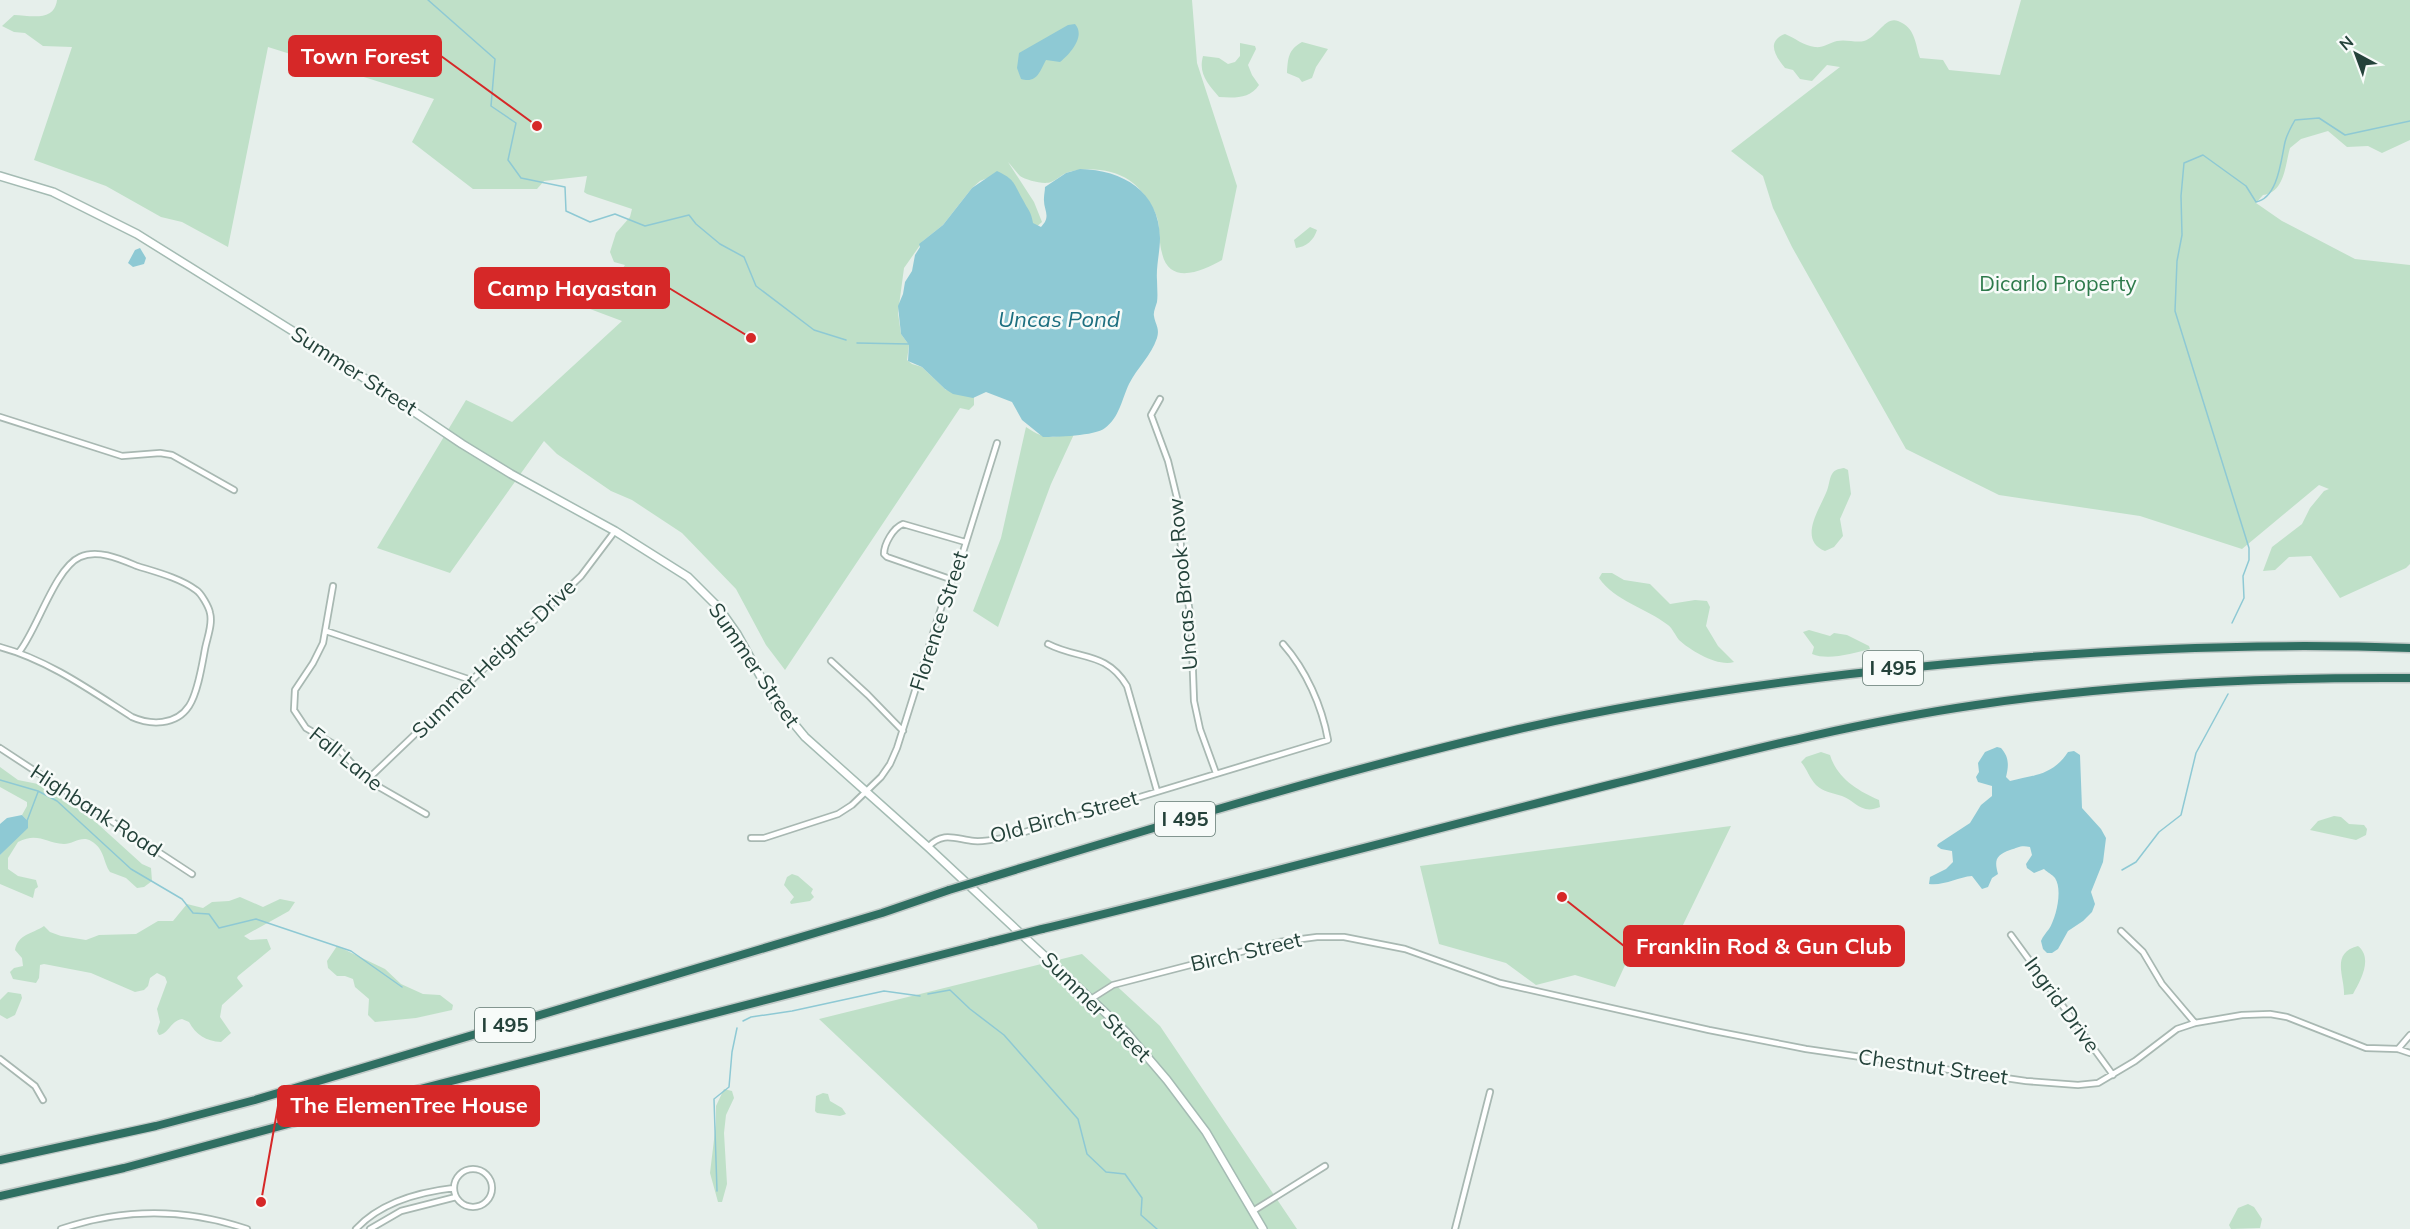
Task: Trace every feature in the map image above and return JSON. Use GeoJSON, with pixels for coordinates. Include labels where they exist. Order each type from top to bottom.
{"type":"FeatureCollection","features":[{"type":"Feature","properties":{"kind":"highway","name":"I 495"},"geometry":{"type":"LineString","coordinates":[[0,1160],[156,1126],[255,1100],[882,913],[985,879],[1385,761],[1522,729],[1676,698],[1896,668],[2075,652],[2207,647],[2410,648]]}},
{"type":"Feature","properties":{"kind":"highway","name":"I 495"},"geometry":{"type":"LineString","coordinates":[[0,1196],[63,1183],[1722,755],[1978,704],[2105,689],[2242,680],[2410,678]]}},
{"type":"Feature","properties":{"kind":"highway"},"geometry":{"type":"LineString","coordinates":[[0,1203],[63,1183]]}},
{"type":"Feature","properties":{"kind":"main road","name":"Summer Street"},"geometry":{"type":"LineString","coordinates":[[0,176],[53,192],[138,234],[333,356],[482,456],[615,531],[667,563],[704,591],[726,617],[760,679],[811,744],[928,847],[1126,1032],[1194,1114],[1263,1229]]}},
{"type":"Feature","properties":{"kind":"street","name":"Uncas Brook Row"},"geometry":{"type":"LineString","coordinates":[[1160,399],[1151,414],[1168,461],[1177,498],[1183,572],[1191,619],[1194,701],[1200,729],[1216,773]]}},
{"type":"Feature","properties":{"kind":"street"},"geometry":{"type":"LineString","coordinates":[[0,417],[122,456],[160,453],[172,455],[234,490]]}},
{"type":"Feature","properties":{"kind":"street","name":"Florence Street"},"geometry":{"type":"LineString","coordinates":[[751,838],[764,838],[827,820],[852,805],[890,764],[903,731],[943,602],[953,580],[997,443]]}},
{"type":"Feature","properties":{"kind":"street"},"geometry":{"type":"LineString","coordinates":[[953,580],[884,554],[884,549],[896,529],[903,524],[965,542]]}},
{"type":"Feature","properties":{"kind":"street","name":"Summer Heights Drive"},"geometry":{"type":"LineString","coordinates":[[367,780],[581,576],[615,531]]}},
{"type":"Feature","properties":{"kind":"street"},"geometry":{"type":"LineString","coordinates":[[0,647],[19,652],[64,674],[132,717],[154,723],[168,722],[189,707],[201,672],[210,612],[198,590],[174,579],[99,554],[80,557],[69,566],[57,583],[27,642],[19,652]]}},
{"type":"Feature","properties":{"kind":"street","name":"Fall Lane"},"geometry":{"type":"LineString","coordinates":[[333,585],[326,631],[318,654],[295,690],[294,710],[306,728],[335,745],[367,780],[426,814]]}},
{"type":"Feature","properties":{"kind":"street"},"geometry":{"type":"LineString","coordinates":[[326,631],[471,680]]}},
{"type":"Feature","properties":{"kind":"street"},"geometry":{"type":"LineString","coordinates":[[1048,644],[1100,660],[1120,675],[1127,686],[1157,791]]}},
{"type":"Feature","properties":{"kind":"street","name":"Old Birch Street"},"geometry":{"type":"LineString","coordinates":[[928,847],[935,839],[942,837],[975,841],[1008,837],[1328,740],[1323,716],[1299,664],[1283,644]]}},
{"type":"Feature","properties":{"kind":"street"},"geometry":{"type":"LineString","coordinates":[[831,661],[903,731]]}},
{"type":"Feature","properties":{"kind":"street","name":"Highbank Road"},"geometry":{"type":"LineString","coordinates":[[0,748],[192,874]]}},
{"type":"Feature","properties":{"kind":"street"},"geometry":{"type":"LineString","coordinates":[[2121,931],[2143,952],[2162,984],[2195,1023]]}},
{"type":"Feature","properties":{"kind":"street","name":"Ingrid Drive"},"geometry":{"type":"LineString","coordinates":[[2011,935],[2113,1075]]}},
{"type":"Feature","properties":{"kind":"street","name":"Birch Street"},"geometry":{"type":"LineString","coordinates":[[1091,999],[1107,987],[1121,982],[1266,944],[1304,938],[1337,937],[1368,940],[1394,945],[1441,961]]}},
{"type":"Feature","properties":{"kind":"street","name":"Chestnut Street"},"geometry":{"type":"LineString","coordinates":[[1441,961],[1500,983],[1709,1030],[1806,1048],[1987,1076],[2062,1085],[2089,1085],[2113,1075],[2135,1061],[2171,1032],[2195,1023],[2226,1016],[2270,1014],[2295,1020],[2366,1048],[2398,1049],[2410,1053]]}},
{"type":"Feature","properties":{"kind":"street"},"geometry":{"type":"LineString","coordinates":[[2398,1049],[2410,1035]]}},
{"type":"Feature","properties":{"kind":"street"},"geometry":{"type":"LineString","coordinates":[[0,1059],[35,1086],[43,1100]]}},
{"type":"Feature","properties":{"kind":"street"},"geometry":{"type":"LineString","coordinates":[[1455,1229],[1490,1092]]}},
{"type":"Feature","properties":{"kind":"street"},"geometry":{"type":"LineString","coordinates":[[1253,1212],[1325,1166]]}},
{"type":"Feature","properties":{"kind":"street"},"geometry":{"type":"LineString","coordinates":[[471,1169],[486,1173],[492,1184],[491,1195],[479,1206],[467,1206],[456,1197],[454,1188],[458,1176],[471,1169]]}},
{"type":"Feature","properties":{"kind":"street"},"geometry":{"type":"LineString","coordinates":[[356,1229],[384,1207],[408,1198],[454,1188]]}},
{"type":"Feature","properties":{"kind":"street"},"geometry":{"type":"LineString","coordinates":[[370,1229],[401,1210],[456,1197]]}},
{"type":"Feature","properties":{"kind":"street"},"geometry":{"type":"LineString","coordinates":[[61,1229],[102,1217],[154,1212],[203,1216],[247,1229]]}},
{"type":"Feature","properties":{"kind":"green space"},"geometry":{"type":"Polygon","coordinates":[[[57,0],[1192,0],[1197,63],[1237,186],[1222,260],[1188,273],[1172,270],[1166,263],[1161,249],[1158,221],[1151,204],[1134,183],[1115,173],[1099,170],[1074,171],[1048,183],[1020,176],[1008,162],[1034,202],[1042,222],[1034,229],[990,177],[980,181],[972,188],[943,225],[923,241],[904,268],[898,313],[901,334],[909,345],[907,360],[922,367],[946,390],[971,393],[969,396],[974,397],[974,405],[969,410],[960,408],[785,670],[766,645],[736,589],[682,533],[632,500],[611,491],[557,454],[544,441],[450,573],[377,548],[466,400],[512,422],[622,321],[590,309],[601,290],[618,275],[625,265],[614,262],[610,252],[616,233],[630,217],[632,209],[584,192],[587,176],[544,181],[537,189],[473,189],[412,142],[434,99],[268,47],[228,247],[182,222],[161,217],[106,186],[34,160],[72,47],[43,46],[25,33],[14,32],[2,26],[14,15],[46,15],[55,7],[57,0]]]}},
{"type":"Feature","properties":{"kind":"green space","name":"Dicarlo Property"},"geometry":{"type":"Polygon","coordinates":[[[2021,0],[2410,0],[2410,140],[2382,153],[2368,146],[2347,147],[2328,131],[2301,139],[2290,148],[2283,177],[2276,189],[2263,195],[2256,203],[2282,221],[2355,259],[2410,265],[2410,564],[2406,568],[2340,598],[2311,556],[2289,557],[2275,570],[2263,571],[2272,547],[2302,524],[2310,508],[2324,491],[2329,489],[2319,485],[2242,549],[2140,516],[1999,495],[1906,449],[1792,247],[1773,208],[1763,176],[1731,151],[1840,67],[1827,65],[1812,81],[1800,79],[1793,70],[1785,68],[1778,59],[1774,45],[1779,37],[1785,34],[1803,44],[1815,47],[1840,41],[1864,41],[1893,20],[1904,24],[1912,32],[1920,58],[1943,60],[1949,70],[2000,75],[2021,0]]]}},
{"type":"Feature","properties":{"kind":"green space"},"geometry":{"type":"Polygon","coordinates":[[[1302,42],[1328,49],[1316,67],[1312,78],[1302,82],[1299,78],[1287,73],[1290,55],[1294,48],[1302,42]]]}},
{"type":"Feature","properties":{"kind":"green space"},"geometry":{"type":"Polygon","coordinates":[[[1240,43],[1255,46],[1256,49],[1248,65],[1259,85],[1246,95],[1219,97],[1203,73],[1203,56],[1219,58],[1228,64],[1235,62],[1240,56],[1240,43]]]}},
{"type":"Feature","properties":{"kind":"green space"},"geometry":{"type":"Polygon","coordinates":[[[1310,227],[1317,230],[1314,237],[1306,245],[1296,248],[1294,240],[1310,227]]]}},
{"type":"Feature","properties":{"kind":"green space"},"geometry":{"type":"Polygon","coordinates":[[[1026,427],[1039,435],[1050,437],[1075,432],[1051,484],[998,627],[973,611],[1001,538],[1026,427]]]}},
{"type":"Feature","properties":{"kind":"green space"},"geometry":{"type":"Polygon","coordinates":[[[1844,468],[1848,470],[1851,494],[1840,519],[1843,536],[1834,547],[1825,551],[1813,540],[1813,524],[1832,474],[1844,468]]]}},
{"type":"Feature","properties":{"kind":"green space"},"geometry":{"type":"Polygon","coordinates":[[[1602,573],[1612,573],[1624,580],[1650,584],[1670,604],[1695,600],[1707,601],[1710,607],[1706,626],[1718,646],[1734,662],[1713,660],[1690,649],[1679,640],[1668,625],[1613,593],[1599,578],[1602,573]]]}},
{"type":"Feature","properties":{"kind":"green space"},"geometry":{"type":"Polygon","coordinates":[[[1809,630],[1830,636],[1834,633],[1847,635],[1869,646],[1870,649],[1833,657],[1812,654],[1814,647],[1803,632],[1809,630]]]}},
{"type":"Feature","properties":{"kind":"green space"},"geometry":{"type":"Polygon","coordinates":[[[1821,752],[1830,755],[1833,763],[1849,783],[1879,800],[1880,807],[1863,808],[1847,798],[1825,791],[1816,785],[1801,762],[1806,757],[1821,752]]]}},
{"type":"Feature","properties":{"kind":"green space"},"geometry":{"type":"Polygon","coordinates":[[[0,767],[18,780],[38,784],[89,816],[142,864],[151,868],[152,881],[144,887],[137,888],[126,878],[110,872],[99,848],[88,839],[64,844],[31,838],[18,842],[8,858],[8,869],[18,876],[36,880],[38,887],[35,889],[33,898],[0,884],[0,855],[28,825],[28,821],[22,815],[27,802],[0,787],[0,767]]]}},
{"type":"Feature","properties":{"kind":"green space"},"geometry":{"type":"Polygon","coordinates":[[[2334,816],[2341,817],[2349,824],[2364,825],[2367,829],[2366,835],[2356,840],[2310,830],[2318,821],[2334,816]]]}},
{"type":"Feature","properties":{"kind":"green space"},"geometry":{"type":"Polygon","coordinates":[[[1731,826],[1682,927],[1642,928],[1615,987],[1575,975],[1536,985],[1506,963],[1439,944],[1420,866],[1731,826]]]}},
{"type":"Feature","properties":{"kind":"green space"},"geometry":{"type":"Polygon","coordinates":[[[792,874],[798,876],[813,889],[811,893],[814,897],[810,901],[791,904],[794,897],[784,885],[787,877],[792,874]]]}},
{"type":"Feature","properties":{"kind":"green space"},"geometry":{"type":"Polygon","coordinates":[[[240,897],[263,907],[280,899],[295,902],[289,911],[244,936],[250,940],[267,939],[271,949],[238,976],[243,986],[222,1005],[220,1017],[231,1033],[221,1042],[202,1036],[189,1022],[182,1019],[159,1035],[157,1031],[160,1022],[157,1009],[167,982],[165,977],[157,973],[150,978],[144,990],[135,992],[91,973],[44,964],[40,965],[39,978],[36,983],[13,979],[10,972],[14,968],[23,966],[22,958],[15,950],[19,941],[44,926],[50,932],[61,936],[86,940],[99,935],[136,934],[158,921],[173,921],[187,904],[203,908],[212,902],[229,901],[240,897]]]}},
{"type":"Feature","properties":{"kind":"green space"},"geometry":{"type":"Polygon","coordinates":[[[337,946],[385,969],[401,984],[423,994],[440,995],[453,1005],[452,1010],[416,1018],[375,1022],[368,1015],[369,999],[355,987],[353,979],[337,976],[328,968],[327,961],[337,946]]]}},
{"type":"Feature","properties":{"kind":"green space"},"geometry":{"type":"Polygon","coordinates":[[[2358,946],[2365,957],[2364,969],[2353,994],[2344,995],[2342,960],[2349,949],[2358,946]]]}},
{"type":"Feature","properties":{"kind":"green space"},"geometry":{"type":"Polygon","coordinates":[[[1082,954],[1160,1026],[1297,1229],[1038,1229],[1036,1224],[819,1019],[1082,954]]]}},
{"type":"Feature","properties":{"kind":"green space"},"geometry":{"type":"Polygon","coordinates":[[[8,992],[21,994],[22,998],[15,1015],[7,1019],[0,1015],[0,1000],[8,992]]]}},
{"type":"Feature","properties":{"kind":"green space"},"geometry":{"type":"Polygon","coordinates":[[[724,1089],[732,1091],[734,1098],[726,1115],[724,1133],[727,1184],[722,1202],[718,1202],[710,1173],[716,1106],[724,1089]]]}},
{"type":"Feature","properties":{"kind":"green space"},"geometry":{"type":"Polygon","coordinates":[[[823,1093],[828,1094],[830,1101],[842,1108],[846,1114],[840,1116],[817,1113],[815,1111],[816,1096],[823,1093]]]}},
{"type":"Feature","properties":{"kind":"green space"},"geometry":{"type":"Polygon","coordinates":[[[2248,1204],[2254,1207],[2262,1219],[2260,1228],[2231,1229],[2229,1225],[2238,1208],[2248,1204]]]}},
{"type":"Feature","properties":{"kind":"water"},"geometry":{"type":"Polygon","coordinates":[[[1075,24],[1079,34],[1078,39],[1068,54],[1060,62],[1046,60],[1040,72],[1031,80],[1021,79],[1017,68],[1019,53],[1068,25],[1075,24]]]}},
{"type":"Feature","properties":{"kind":"water","name":"Uncas Pond"},"geometry":{"type":"Polygon","coordinates":[[[1080,169],[1096,170],[1124,179],[1146,196],[1153,208],[1160,238],[1157,299],[1154,314],[1158,335],[1151,351],[1129,384],[1117,414],[1110,424],[1093,433],[1043,437],[1022,420],[1012,402],[986,392],[973,398],[953,394],[922,367],[908,361],[909,345],[901,334],[898,306],[905,282],[912,271],[919,244],[943,225],[972,188],[997,171],[1003,174],[1015,186],[1033,223],[1041,227],[1047,216],[1044,202],[1045,187],[1066,173],[1080,169]]]}},
{"type":"Feature","properties":{"kind":"water"},"geometry":{"type":"Polygon","coordinates":[[[140,248],[146,258],[144,264],[133,267],[128,263],[135,250],[140,248]]]}},
{"type":"Feature","properties":{"kind":"water"},"geometry":{"type":"Polygon","coordinates":[[[1997,747],[2004,751],[2007,758],[2006,777],[2010,781],[2050,770],[2068,752],[2074,751],[2080,755],[2082,808],[2106,838],[2103,862],[2091,892],[2095,904],[2092,912],[2068,931],[2058,949],[2052,953],[2047,953],[2043,949],[2041,941],[2052,924],[2056,911],[2057,883],[2054,877],[2044,869],[2034,873],[2027,868],[2026,864],[2032,855],[2030,847],[2019,847],[1999,856],[1996,862],[1998,874],[1992,878],[1988,887],[1982,889],[1972,876],[1940,884],[1929,884],[1930,877],[1946,869],[1953,862],[1952,851],[1941,849],[1937,846],[1938,844],[1970,823],[1981,805],[1992,796],[1992,786],[1978,782],[1976,777],[1979,772],[1978,763],[1985,752],[1997,747]]]}},
{"type":"Feature","properties":{"kind":"water"},"geometry":{"type":"Polygon","coordinates":[[[22,815],[28,821],[28,828],[0,855],[0,824],[7,818],[22,815]]]}},
{"type":"Feature","properties":{"kind":"waterway"},"geometry":{"type":"LineString","coordinates":[[428,0],[495,59],[491,106],[516,123],[508,160],[521,178],[565,187],[566,211],[590,222],[615,214],[645,226],[689,215],[720,244],[744,257],[756,286],[814,330],[846,340]]}},
{"type":"Feature","properties":{"kind":"waterway"},"geometry":{"type":"LineString","coordinates":[[2232,623],[2244,598],[2243,576],[2249,560],[2249,548],[2175,311],[2177,261],[2182,235],[2181,196],[2184,163],[2203,155],[2246,186],[2256,202],[2263,199],[2274,186],[2286,139],[2295,120],[2319,118],[2345,135],[2410,121]]}},
{"type":"Feature","properties":{"kind":"waterway"},"geometry":{"type":"LineString","coordinates":[[857,343],[909,344]]}},
{"type":"Feature","properties":{"kind":"waterway"},"geometry":{"type":"LineString","coordinates":[[2122,870],[2136,862],[2159,832],[2181,815],[2196,753],[2228,694]]}},
{"type":"Feature","properties":{"kind":"waterway"},"geometry":{"type":"LineString","coordinates":[[0,780],[38,791],[57,801],[131,869],[182,899],[193,913],[209,914],[219,928],[256,919],[351,951],[402,987]]}},
{"type":"Feature","properties":{"kind":"waterway"},"geometry":{"type":"LineString","coordinates":[[27,821],[38,792]]}},
{"type":"Feature","properties":{"kind":"waterway"},"geometry":{"type":"LineString","coordinates":[[928,994],[950,990],[1004,1035],[1078,1119],[1087,1154],[1106,1172],[1125,1174],[1142,1198],[1141,1215],[1157,1229]]}},
{"type":"Feature","properties":{"kind":"waterway"},"geometry":{"type":"LineString","coordinates":[[743,1021],[751,1017],[792,1011],[884,991],[920,996]]}},
{"type":"Feature","properties":{"kind":"waterway"},"geometry":{"type":"LineString","coordinates":[[717,1191],[714,1099],[729,1087],[737,1028]]}},
{"type":"Feature","properties":{"kind":"place","name":"Town Forest"},"geometry":{"type":"Point","coordinates":[537,126]}},
{"type":"Feature","properties":{"kind":"place","name":"Camp Hayastan"},"geometry":{"type":"Point","coordinates":[751,338]}},
{"type":"Feature","properties":{"kind":"place","name":"Franklin Rod & Gun Club"},"geometry":{"type":"Point","coordinates":[1562,897]}},
{"type":"Feature","properties":{"kind":"place","name":"The ElemenTree House"},"geometry":{"type":"Point","coordinates":[261,1202]}}]}
